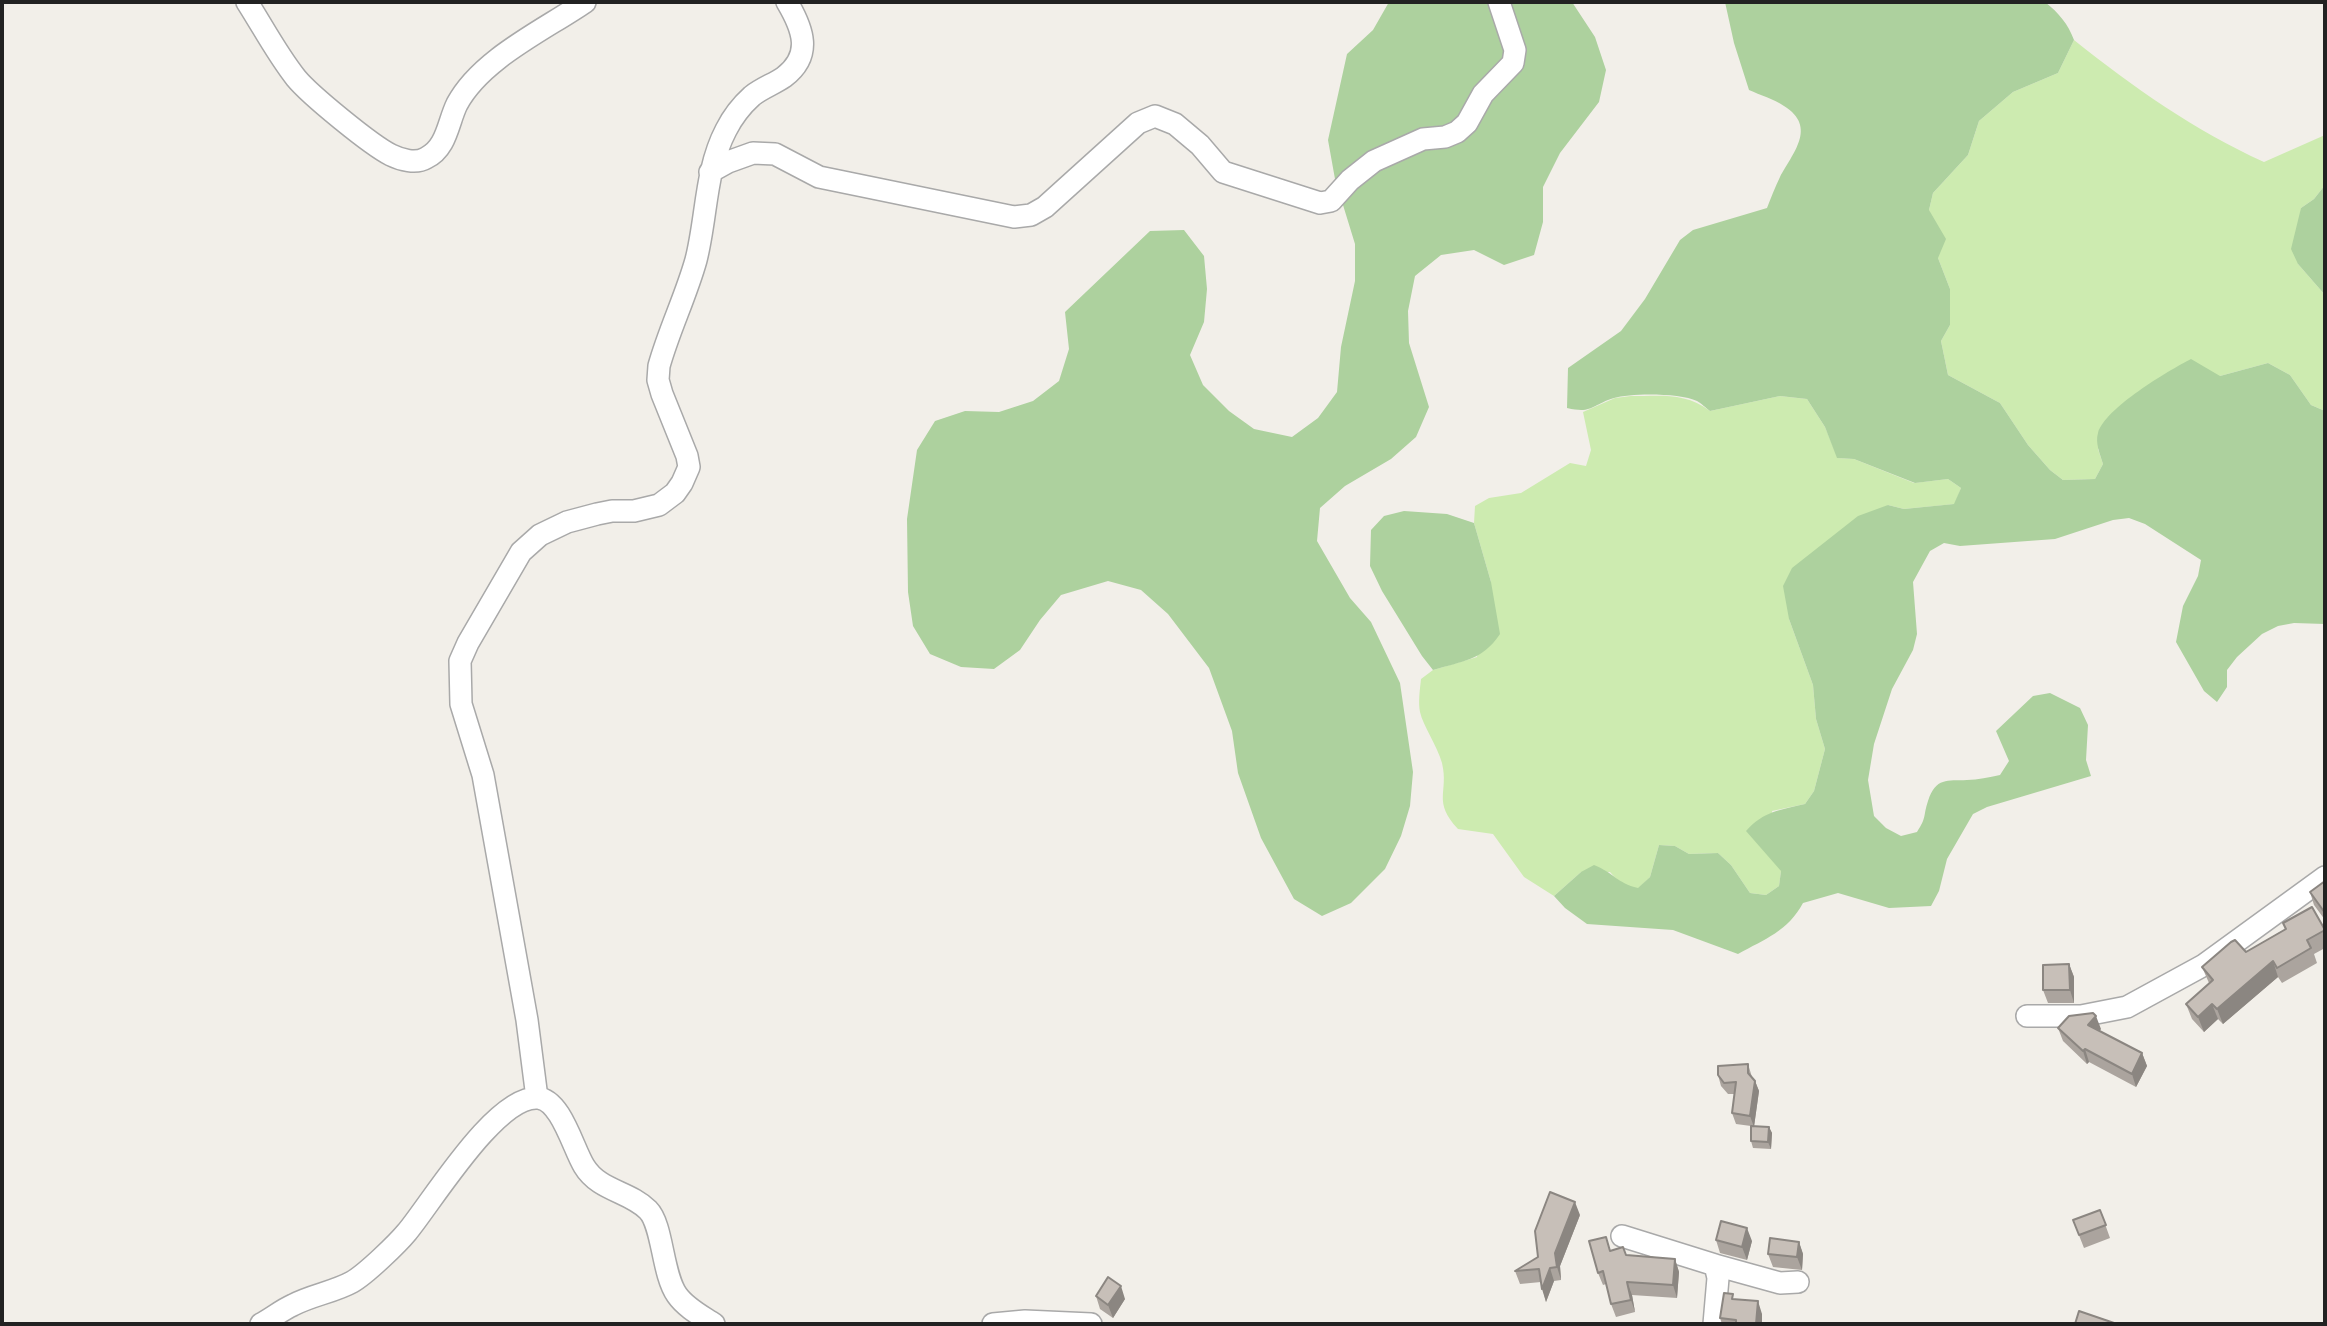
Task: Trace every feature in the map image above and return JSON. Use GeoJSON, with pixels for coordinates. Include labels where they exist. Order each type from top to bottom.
{"type":"FeatureCollection","features":[{"type":"Feature","properties":{"kind":"street"},"geometry":{"type":"LineString","coordinates":[[247,2],[265,34],[298,80],[391,155],[419,162],[430,157],[441,144],[457,104],[478,78],[512,48],[585,2]]}},
{"type":"Feature","properties":{"kind":"street"},"geometry":{"type":"LineString","coordinates":[[537,1098],[527,1020],[483,775],[461,704],[460,662],[468,643],[521,552],[540,534],[567,522],[597,514],[634,511],[659,505],[675,494],[682,483],[689,467],[687,456],[662,394],[658,380],[659,366],[696,258],[710,172],[726,130],[754,95],[785,76],[803,55],[799,25],[787,2]]}},
{"type":"Feature","properties":{"kind":"street"},"geometry":{"type":"LineString","coordinates":[[710,172],[753,153],[775,155],[819,177],[1014,217],[1031,215],[1045,207],[1086,172],[1138,123],[1155,116],[1175,124],[1200,145],[1223,172],[1320,203],[1331,201],[1350,180],[1374,161],[1423,139],[1445,137],[1457,132],[1467,123],[1483,94],[1513,63],[1516,50],[1499,2]]}},
{"type":"Feature","properties":{"kind":"street"},"geometry":{"type":"LineString","coordinates":[[2027,1016],[2081,1016],[2127,1007],[2204,965],[2325,877]]}},
{"type":"Feature","properties":{"kind":"street"},"geometry":{"type":"LineString","coordinates":[[261,1324],[294,1304],[354,1281],[407,1232],[475,1141],[521,1101],[537,1098],[554,1106],[565,1124],[573,1147],[590,1175],[599,1184],[636,1201],[650,1212],[675,1293],[683,1303],[714,1324]]}},
{"type":"Feature","properties":{"kind":"street"},"geometry":{"type":"LineString","coordinates":[[1622,1236],[1780,1283],[1798,1282]]}},
{"type":"Feature","properties":{"kind":"street"},"geometry":{"type":"LineString","coordinates":[[1714,1324],[1718,1278],[1715,1265]]}},
{"type":"Feature","properties":{"kind":"street"},"geometry":{"type":"LineString","coordinates":[[993,1324],[1025,1321],[1091,1324]]}},
{"type":"Feature","properties":{"kind":"green space"},"geometry":{"type":"Polygon","coordinates":[[[1389,2],[1572,2],[1595,37],[1606,70],[1599,102],[1560,153],[1543,187],[1543,222],[1534,255],[1504,265],[1474,250],[1441,255],[1415,276],[1408,311],[1409,343],[1429,407],[1416,437],[1391,459],[1345,486],[1320,508],[1317,541],[1350,598],[1371,622],[1400,683],[1413,772],[1410,806],[1401,836],[1385,869],[1351,903],[1322,916],[1294,899],[1261,838],[1238,773],[1232,731],[1209,668],[1168,614],[1141,590],[1108,581],[1061,595],[1020,650],[994,669],[961,667],[930,654],[913,626],[908,592],[907,519],[917,450],[935,421],[965,411],[999,412],[1033,401],[1059,381],[1069,349],[1065,312],[1150,231],[1184,230],[1204,256],[1207,289],[1204,322],[1190,355],[1203,385],[1229,411],[1254,429],[1292,437],[1318,418],[1337,392],[1341,347],[1355,281],[1355,244],[1335,179],[1328,140],[1347,54],[1373,30],[1389,2]]]}},
{"type":"Feature","properties":{"kind":"green space"},"geometry":{"type":"Polygon","coordinates":[[[1725,2],[2045,2],[2066,24],[2074,40],[2058,73],[2013,92],[1979,121],[1968,155],[1933,193],[1929,210],[1946,239],[1938,258],[1950,289],[1950,325],[1941,341],[1948,375],[2000,403],[2028,445],[2050,470],[2063,480],[2095,479],[2103,464],[2097,441],[2103,423],[2138,391],[2191,359],[2220,376],[2268,363],[2290,375],[2311,405],[2325,411],[2325,624],[2294,623],[2278,626],[2262,634],[2227,670],[2227,687],[2217,702],[2204,691],[2176,642],[2183,606],[2198,576],[2201,560],[2145,524],[2129,518],[2113,520],[2055,539],[1960,546],[1944,543],[1930,551],[1913,582],[1917,634],[1913,650],[1892,689],[1874,744],[1868,780],[1874,816],[1886,828],[1901,836],[1917,832],[1924,820],[1931,793],[1939,784],[2000,775],[2009,761],[1996,731],[2033,696],[2050,693],[2080,708],[2088,725],[2086,760],[2091,776],[1987,807],[1973,814],[1947,859],[1939,891],[1931,906],[1889,908],[1838,893],[1803,903],[1783,927],[1738,954],[1673,930],[1587,924],[1554,896],[1581,872],[1594,865],[1638,888],[1650,877],[1659,845],[1675,846],[1689,854],[1718,853],[1731,865],[1750,893],[1766,895],[1779,886],[1781,871],[1746,831],[1766,815],[1805,804],[1814,791],[1825,749],[1816,719],[1813,685],[1789,619],[1783,586],[1792,568],[1858,516],[1888,505],[1904,509],[1954,504],[1961,488],[1948,479],[1915,483],[1854,459],[1837,458],[1825,427],[1807,399],[1780,396],[1710,411],[1689,398],[1643,395],[1614,398],[1587,409],[1567,408],[1568,368],[1621,331],[1645,299],[1680,240],[1693,230],[1767,208],[1778,181],[1796,150],[1801,132],[1794,114],[1776,101],[1749,90],[1734,43],[1725,2]]]}},
{"type":"Feature","properties":{"kind":"green space"},"geometry":{"type":"Polygon","coordinates":[[[2074,40],[2165,107],[2238,150],[2264,162],[2325,135],[2325,185],[2314,199],[2301,208],[2298,264],[2325,295],[2325,411],[2311,405],[2290,375],[2268,363],[2220,376],[2098,449],[2103,464],[2095,479],[2063,480],[2050,470],[2028,445],[2000,403],[1948,375],[1941,341],[1950,325],[1950,289],[1938,258],[1929,210],[1933,193],[1968,155],[1979,121],[2013,92],[2058,73],[2074,40]]]}},
{"type":"Feature","properties":{"kind":"green space"},"geometry":{"type":"Polygon","coordinates":[[[2325,185],[2325,295],[2298,264],[2291,249],[2301,208],[2314,199],[2325,185]]]}},
{"type":"Feature","properties":{"kind":"green space"},"geometry":{"type":"Polygon","coordinates":[[[1780,396],[1807,399],[1825,427],[1838,458],[1854,459],[1914,483],[1948,479],[1961,488],[1955,504],[1904,509],[1888,505],[1789,619],[1813,685],[1816,719],[1825,749],[1814,791],[1805,804],[1772,811],[1781,871],[1779,886],[1766,895],[1750,893],[1731,865],[1718,853],[1689,854],[1675,846],[1659,845],[1650,877],[1638,889],[1621,884],[1610,872],[1581,872],[1554,896],[1524,877],[1493,834],[1458,829],[1443,804],[1444,773],[1437,749],[1420,712],[1420,687],[1421,679],[1433,670],[1477,657],[1491,582],[1474,523],[1475,506],[1489,498],[1521,493],[1570,463],[1586,466],[1591,450],[1583,412],[1615,398],[1682,398],[1710,411],[1780,396]]]}},
{"type":"Feature","properties":{"kind":"green space"},"geometry":{"type":"Polygon","coordinates":[[[1404,511],[1447,514],[1474,523],[1491,582],[1500,634],[1486,650],[1471,659],[1433,670],[1382,591],[1370,566],[1371,530],[1384,516],[1404,511]]]}},
{"type":"Feature","properties":{"kind":"building"},"geometry":{"type":"Polygon","coordinates":[[[2325,881],[2325,913],[2310,892],[2325,881]]]}},
{"type":"Feature","properties":{"kind":"building"},"geometry":{"type":"Polygon","coordinates":[[[2312,907],[2325,930],[2307,940],[2311,948],[2277,968],[2273,961],[2217,1009],[2212,1004],[2198,1017],[2186,1004],[2213,980],[2202,967],[2231,942],[2235,940],[2246,952],[2286,929],[2283,923],[2312,907]]]}},
{"type":"Feature","properties":{"kind":"building"},"geometry":{"type":"Polygon","coordinates":[[[2069,964],[2070,990],[2043,990],[2043,965],[2069,964]]]}},
{"type":"Feature","properties":{"kind":"building"},"geometry":{"type":"Polygon","coordinates":[[[2093,1013],[2096,1016],[2088,1025],[2142,1053],[2132,1074],[2085,1049],[2083,1051],[2058,1028],[2069,1016],[2093,1013]]]}},
{"type":"Feature","properties":{"kind":"building"},"geometry":{"type":"Polygon","coordinates":[[[1748,1064],[1748,1073],[1755,1081],[1750,1116],[1732,1113],[1736,1082],[1724,1083],[1718,1075],[1718,1066],[1748,1064]]]}},
{"type":"Feature","properties":{"kind":"building"},"geometry":{"type":"Polygon","coordinates":[[[1751,1126],[1769,1127],[1768,1142],[1751,1141],[1751,1126]]]}},
{"type":"Feature","properties":{"kind":"building"},"geometry":{"type":"Polygon","coordinates":[[[1550,1192],[1575,1202],[1555,1253],[1557,1267],[1550,1268],[1542,1289],[1539,1269],[1515,1271],[1538,1257],[1535,1231],[1550,1192]]]}},
{"type":"Feature","properties":{"kind":"building"},"geometry":{"type":"Polygon","coordinates":[[[2100,1210],[2106,1225],[2079,1235],[2073,1220],[2100,1210]]]}},
{"type":"Feature","properties":{"kind":"building"},"geometry":{"type":"Polygon","coordinates":[[[1721,1221],[1747,1228],[1742,1247],[1716,1240],[1721,1221]]]}},
{"type":"Feature","properties":{"kind":"building"},"geometry":{"type":"Polygon","coordinates":[[[1606,1237],[1610,1251],[1623,1247],[1626,1255],[1675,1259],[1673,1285],[1627,1282],[1631,1300],[1611,1304],[1603,1271],[1598,1273],[1589,1241],[1606,1237]]]}},
{"type":"Feature","properties":{"kind":"building"},"geometry":{"type":"Polygon","coordinates":[[[1770,1238],[1799,1242],[1797,1257],[1768,1254],[1770,1238]]]}},
{"type":"Feature","properties":{"kind":"building"},"geometry":{"type":"Polygon","coordinates":[[[1108,1277],[1121,1286],[1108,1305],[1096,1296],[1108,1277]]]}},
{"type":"Feature","properties":{"kind":"building"},"geometry":{"type":"Polygon","coordinates":[[[1724,1293],[1733,1294],[1732,1299],[1758,1301],[1756,1324],[1736,1324],[1736,1320],[1720,1318],[1724,1293]]]}},
{"type":"Feature","properties":{"kind":"building"},"geometry":{"type":"Polygon","coordinates":[[[2079,1311],[2117,1324],[2075,1324],[2079,1311]]]}}]}
